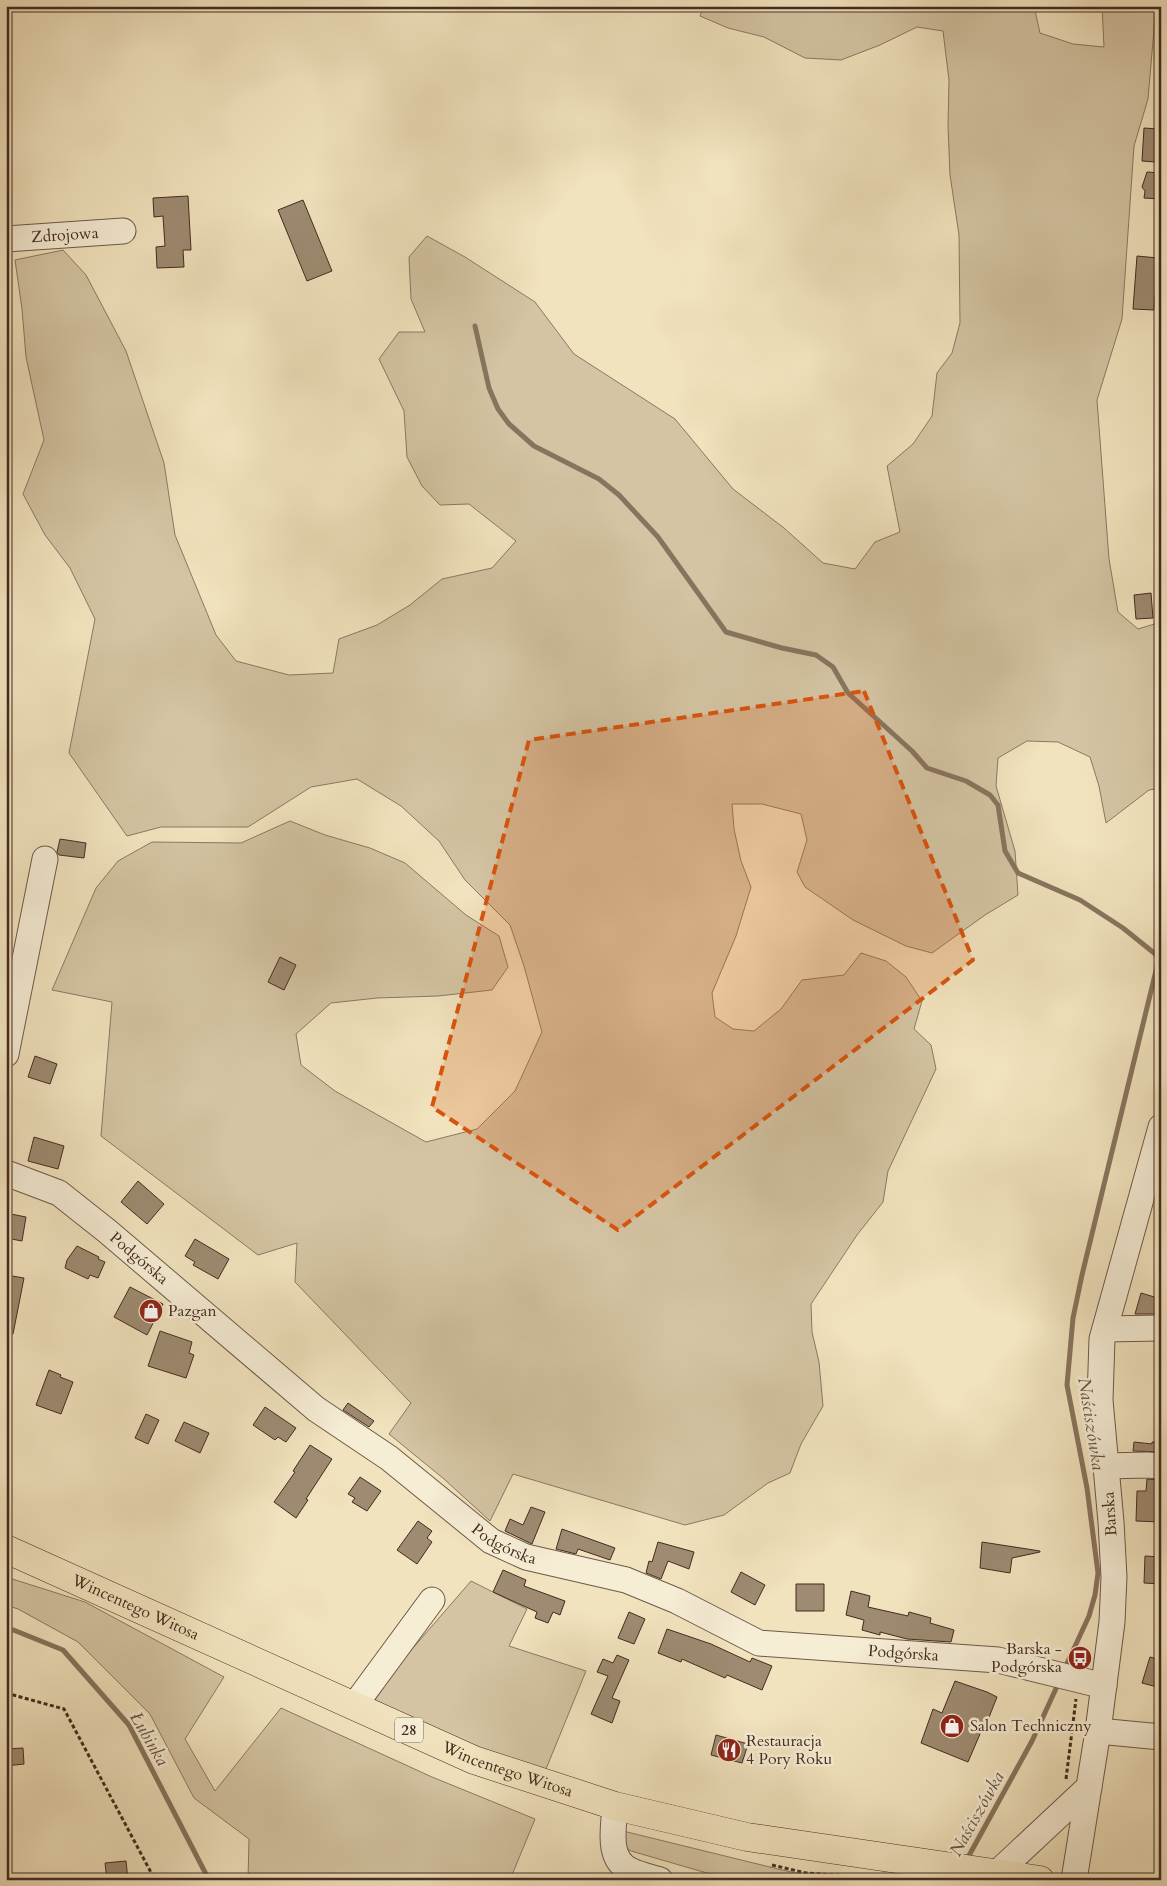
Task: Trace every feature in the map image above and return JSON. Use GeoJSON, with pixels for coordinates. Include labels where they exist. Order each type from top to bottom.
{"type":"FeatureCollection","features":[{"type":"Feature","properties":{"kind":"main road","name":"Wincentego Witosa"},"geometry":{"type":"LineString","coordinates":[[6,1549],[474,1760],[615,1806],[746,1837],[1040,1880]]}},
{"type":"Feature","properties":{"kind":"street","name":"Zdrojowa"},"geometry":{"type":"LineString","coordinates":[[6,240],[123,231]]}},
{"type":"Feature","properties":{"kind":"street"},"geometry":{"type":"LineString","coordinates":[[6,1054],[45,859]]}},
{"type":"Feature","properties":{"kind":"street","name":"Barska"},"geometry":{"type":"LineString","coordinates":[[1074,1880],[1077,1784],[1098,1731],[1112,1622],[1114,1577],[1107,1466],[1100,1400],[1100,1362],[1105,1329],[1161,1127]]}},
{"type":"Feature","properties":{"kind":"street","name":"Podgórska"},"geometry":{"type":"LineString","coordinates":[[6,1173],[59,1193],[107,1231],[316,1409],[389,1458],[491,1541],[526,1557],[626,1580],[676,1601],[759,1643],[998,1660],[1104,1686]]}},
{"type":"Feature","properties":{"kind":"street"},"geometry":{"type":"LineString","coordinates":[[1105,1329],[1161,1328]]}},
{"type":"Feature","properties":{"kind":"street"},"geometry":{"type":"LineString","coordinates":[[1107,1466],[1161,1466]]}},
{"type":"Feature","properties":{"kind":"street"},"geometry":{"type":"LineString","coordinates":[[354,1706],[432,1600]]}},
{"type":"Feature","properties":{"kind":"street"},"geometry":{"type":"LineString","coordinates":[[1098,1731],[1161,1737]]}},
{"type":"Feature","properties":{"kind":"street"},"geometry":{"type":"LineString","coordinates":[[988,1872],[1077,1784]]}},
{"type":"Feature","properties":{"kind":"street"},"geometry":{"type":"LineString","coordinates":[[615,1806],[613,1842],[616,1856],[628,1870],[660,1880]]}},
{"type":"Feature","properties":{"kind":"path"},"geometry":{"type":"LineString","coordinates":[[1074,1678],[1077,1784]]}},
{"type":"Feature","properties":{"kind":"path"},"geometry":{"type":"LineString","coordinates":[[6,1692],[64,1709],[155,1880]]}},
{"type":"Feature","properties":{"kind":"highlighted area"},"geometry":{"type":"Polygon","coordinates":[[[864,691],[973,960],[618,1230],[432,1107],[529,740],[864,691]]]}},
{"type":"Feature","properties":{"kind":"shaded area"},"geometry":{"type":"Polygon","coordinates":[[[704,6],[1034,6],[1040,33],[1073,44],[1104,47],[1102,6],[1156,6],[1148,99],[1134,146],[1122,319],[1097,400],[1109,559],[1118,612],[1138,629],[1161,622],[1161,788],[1149,790],[1106,823],[1099,786],[1090,757],[1058,742],[1027,741],[998,758],[996,786],[1015,851],[1018,895],[985,915],[932,953],[906,946],[853,920],[805,887],[797,872],[807,840],[801,814],[762,804],[732,804],[734,829],[741,861],[751,887],[736,936],[712,993],[715,1017],[733,1029],[754,1031],[781,1009],[802,980],[844,975],[861,953],[886,961],[906,977],[922,1001],[914,1029],[931,1045],[936,1069],[888,1171],[883,1202],[857,1235],[811,1304],[812,1332],[819,1362],[823,1406],[801,1444],[790,1473],[768,1483],[724,1515],[685,1525],[513,1474],[490,1521],[444,1479],[389,1434],[411,1403],[295,1282],[297,1243],[258,1255],[101,1136],[112,1002],[52,990],[96,888],[118,861],[152,842],[241,843],[290,821],[325,835],[370,848],[405,863],[466,915],[499,936],[508,967],[492,990],[438,996],[377,998],[331,1003],[296,1034],[301,1065],[335,1091],[426,1142],[477,1129],[515,1091],[542,1032],[524,966],[510,925],[465,880],[439,841],[401,806],[357,779],[311,787],[248,827],[161,827],[127,836],[69,753],[95,619],[70,568],[45,535],[23,494],[44,440],[26,357],[15,260],[63,250],[86,275],[126,351],[164,463],[175,535],[216,635],[236,661],[289,675],[333,673],[339,639],[377,625],[410,605],[442,579],[492,568],[516,541],[469,504],[440,505],[422,486],[407,457],[404,411],[379,359],[399,332],[425,332],[411,299],[409,257],[427,236],[465,257],[535,302],[574,354],[675,419],[733,489],[784,528],[823,563],[855,569],[875,542],[900,532],[887,466],[913,444],[932,416],[937,373],[952,353],[960,323],[959,235],[950,175],[949,80],[943,31],[917,27],[880,45],[841,60],[805,58],[764,37],[728,28],[700,16],[704,6]]]}},
{"type":"Feature","properties":{"kind":"shaded area"},"geometry":{"type":"Polygon","coordinates":[[[6,1577],[85,1602],[224,1677],[185,1739],[215,1791],[281,1708],[432,1777],[535,1819],[510,1880],[248,1880],[249,1839],[194,1798],[150,1714],[78,1642],[18,1609],[6,1605],[6,1577]]]}},
{"type":"Feature","properties":{"kind":"shaded area"},"geometry":{"type":"Polygon","coordinates":[[[471,1581],[527,1609],[509,1646],[586,1671],[546,1769],[470,1746],[375,1700],[400,1663],[471,1581]]]}},
{"type":"Feature","properties":{"kind":"shaded area"},"geometry":{"type":"Polygon","coordinates":[[[623,1831],[778,1869],[819,1878],[846,1880],[731,1880],[631,1851],[619,1842],[623,1831]]]}},
{"type":"Feature","properties":{"kind":"building"},"geometry":{"type":"Polygon","coordinates":[[[1144,128],[1158,129],[1155,162],[1142,161],[1144,128]]]}},
{"type":"Feature","properties":{"kind":"building"},"geometry":{"type":"Polygon","coordinates":[[[1147,172],[1161,173],[1161,199],[1144,198],[1145,191],[1142,187],[1147,172]]]}},
{"type":"Feature","properties":{"kind":"building"},"geometry":{"type":"Polygon","coordinates":[[[188,196],[191,250],[183,250],[184,267],[157,268],[156,247],[165,246],[163,216],[154,217],[153,198],[188,196]]]}},
{"type":"Feature","properties":{"kind":"building"},"geometry":{"type":"Polygon","coordinates":[[[303,200],[332,271],[307,281],[278,210],[303,200]]]}},
{"type":"Feature","properties":{"kind":"building"},"geometry":{"type":"Polygon","coordinates":[[[1137,256],[1158,258],[1154,310],[1133,309],[1137,256]]]}},
{"type":"Feature","properties":{"kind":"building"},"geometry":{"type":"Polygon","coordinates":[[[1151,593],[1153,618],[1136,619],[1134,595],[1151,593]]]}},
{"type":"Feature","properties":{"kind":"building"},"geometry":{"type":"Polygon","coordinates":[[[60,839],[86,843],[84,858],[59,855],[57,852],[60,839]]]}},
{"type":"Feature","properties":{"kind":"building"},"geometry":{"type":"Polygon","coordinates":[[[280,957],[296,965],[284,990],[268,982],[280,957]]]}},
{"type":"Feature","properties":{"kind":"building"},"geometry":{"type":"Polygon","coordinates":[[[35,1056],[57,1064],[50,1084],[28,1077],[35,1056]]]}},
{"type":"Feature","properties":{"kind":"building"},"geometry":{"type":"Polygon","coordinates":[[[34,1137],[64,1146],[58,1169],[28,1161],[34,1137]]]}},
{"type":"Feature","properties":{"kind":"building"},"geometry":{"type":"Polygon","coordinates":[[[138,1181],[164,1204],[147,1224],[121,1202],[138,1181]]]}},
{"type":"Feature","properties":{"kind":"building"},"geometry":{"type":"Polygon","coordinates":[[[6,1213],[26,1217],[22,1241],[6,1238],[6,1213]]]}},
{"type":"Feature","properties":{"kind":"building"},"geometry":{"type":"Polygon","coordinates":[[[195,1239],[229,1259],[218,1279],[193,1265],[195,1262],[185,1256],[195,1239]]]}},
{"type":"Feature","properties":{"kind":"building"},"geometry":{"type":"Polygon","coordinates":[[[77,1246],[105,1262],[98,1278],[90,1275],[88,1279],[65,1268],[67,1260],[77,1246]]]}},
{"type":"Feature","properties":{"kind":"building"},"geometry":{"type":"Polygon","coordinates":[[[6,1275],[24,1278],[13,1334],[6,1334],[6,1275]]]}},
{"type":"Feature","properties":{"kind":"building"},"geometry":{"type":"Polygon","coordinates":[[[130,1287],[163,1304],[147,1335],[114,1317],[130,1287]]]}},
{"type":"Feature","properties":{"kind":"building"},"geometry":{"type":"Polygon","coordinates":[[[1141,1293],[1161,1299],[1161,1314],[1135,1314],[1141,1293]]]}},
{"type":"Feature","properties":{"kind":"building"},"geometry":{"type":"Polygon","coordinates":[[[160,1331],[192,1342],[189,1353],[194,1355],[186,1378],[148,1366],[160,1331]]]}},
{"type":"Feature","properties":{"kind":"building"},"geometry":{"type":"Polygon","coordinates":[[[49,1370],[73,1382],[61,1414],[36,1405],[49,1370]]]}},
{"type":"Feature","properties":{"kind":"building"},"geometry":{"type":"Polygon","coordinates":[[[348,1403],[374,1421],[369,1427],[343,1410],[348,1403]]]}},
{"type":"Feature","properties":{"kind":"building"},"geometry":{"type":"Polygon","coordinates":[[[265,1407],[296,1428],[286,1442],[278,1437],[275,1440],[253,1425],[265,1407]]]}},
{"type":"Feature","properties":{"kind":"building"},"geometry":{"type":"Polygon","coordinates":[[[146,1414],[159,1420],[148,1444],[135,1438],[146,1414]]]}},
{"type":"Feature","properties":{"kind":"building"},"geometry":{"type":"Polygon","coordinates":[[[184,1422],[209,1433],[200,1453],[175,1441],[184,1422]]]}},
{"type":"Feature","properties":{"kind":"building"},"geometry":{"type":"Polygon","coordinates":[[[1134,1442],[1152,1444],[1152,1442],[1161,1442],[1161,1452],[1133,1451],[1134,1442]]]}},
{"type":"Feature","properties":{"kind":"building"},"geometry":{"type":"Polygon","coordinates":[[[310,1445],[332,1459],[296,1518],[274,1502],[295,1472],[293,1471],[310,1445]]]}},
{"type":"Feature","properties":{"kind":"building"},"geometry":{"type":"Polygon","coordinates":[[[360,1477],[381,1491],[367,1511],[352,1502],[355,1498],[348,1494],[360,1477]]]}},
{"type":"Feature","properties":{"kind":"building"},"geometry":{"type":"Polygon","coordinates":[[[1147,1479],[1161,1480],[1161,1522],[1136,1521],[1137,1491],[1146,1491],[1147,1479]]]}},
{"type":"Feature","properties":{"kind":"building"},"geometry":{"type":"Polygon","coordinates":[[[531,1507],[545,1512],[532,1544],[505,1531],[510,1519],[523,1525],[531,1507]]]}},
{"type":"Feature","properties":{"kind":"building"},"geometry":{"type":"Polygon","coordinates":[[[418,1521],[432,1531],[427,1538],[432,1542],[417,1564],[397,1550],[418,1521]]]}},
{"type":"Feature","properties":{"kind":"building"},"geometry":{"type":"Polygon","coordinates":[[[562,1529],[615,1548],[610,1560],[578,1549],[576,1554],[556,1549],[562,1529]]]}},
{"type":"Feature","properties":{"kind":"building"},"geometry":{"type":"Polygon","coordinates":[[[658,1542],[694,1552],[689,1569],[668,1561],[661,1579],[646,1573],[649,1561],[652,1562],[658,1542]]]}},
{"type":"Feature","properties":{"kind":"building"},"geometry":{"type":"Polygon","coordinates":[[[982,1542],[1040,1552],[1012,1558],[1010,1573],[980,1568],[982,1542]]]}},
{"type":"Feature","properties":{"kind":"building"},"geometry":{"type":"Polygon","coordinates":[[[1145,1556],[1161,1557],[1161,1584],[1144,1583],[1145,1556]]]}},
{"type":"Feature","properties":{"kind":"building"},"geometry":{"type":"Polygon","coordinates":[[[503,1570],[526,1580],[524,1586],[565,1601],[560,1615],[553,1612],[548,1623],[535,1618],[537,1612],[493,1592],[503,1570]]]}},
{"type":"Feature","properties":{"kind":"building"},"geometry":{"type":"Polygon","coordinates":[[[741,1572],[765,1585],[755,1605],[731,1592],[741,1572]]]}},
{"type":"Feature","properties":{"kind":"building"},"geometry":{"type":"Polygon","coordinates":[[[796,1584],[824,1584],[824,1611],[796,1611],[796,1584]]]}},
{"type":"Feature","properties":{"kind":"building"},"geometry":{"type":"Polygon","coordinates":[[[851,1591],[870,1596],[868,1607],[908,1616],[909,1612],[931,1618],[930,1623],[954,1630],[951,1642],[907,1639],[880,1632],[880,1635],[862,1630],[864,1620],[846,1615],[851,1591]]]}},
{"type":"Feature","properties":{"kind":"building"},"geometry":{"type":"Polygon","coordinates":[[[629,1612],[645,1619],[634,1644],[618,1638],[629,1612]]]}},
{"type":"Feature","properties":{"kind":"building"},"geometry":{"type":"Polygon","coordinates":[[[667,1629],[711,1644],[750,1662],[752,1658],[772,1666],[762,1690],[727,1675],[725,1678],[682,1659],[681,1662],[658,1653],[667,1629]]]}},
{"type":"Feature","properties":{"kind":"building"},"geometry":{"type":"Polygon","coordinates":[[[617,1655],[629,1660],[612,1698],[620,1701],[612,1723],[591,1714],[608,1676],[597,1672],[603,1659],[613,1663],[617,1655]]]}},
{"type":"Feature","properties":{"kind":"building"},"geometry":{"type":"Polygon","coordinates":[[[1150,1657],[1161,1660],[1161,1688],[1142,1683],[1150,1657]]]}},
{"type":"Feature","properties":{"kind":"building"},"geometry":{"type":"Polygon","coordinates":[[[955,1681],[997,1697],[984,1730],[983,1727],[968,1762],[921,1743],[933,1709],[942,1713],[955,1681]]]}},
{"type":"Feature","properties":{"kind":"building","name":"Restauracja 4 Pory Roku"},"geometry":{"type":"Polygon","coordinates":[[[716,1735],[748,1744],[742,1763],[711,1755],[716,1735]]]}},
{"type":"Feature","properties":{"kind":"building"},"geometry":{"type":"Polygon","coordinates":[[[23,1748],[24,1764],[6,1766],[6,1749],[23,1748]]]}},
{"type":"Feature","properties":{"kind":"building"},"geometry":{"type":"Polygon","coordinates":[[[126,1861],[128,1880],[107,1880],[105,1863],[126,1861]]]}},
{"type":"Feature","properties":{"kind":"waterway"},"geometry":{"type":"LineString","coordinates":[[475,326],[489,388],[498,409],[509,424],[534,446],[599,479],[619,495],[658,537],[726,632],[782,648],[816,655],[833,667],[848,693],[912,751],[927,768],[966,781],[990,795],[998,805],[1005,851],[1018,873],[1080,900],[1123,928],[1159,957]]}},
{"type":"Feature","properties":{"kind":"waterway","name":"Naściszówka"},"geometry":{"type":"LineString","coordinates":[[1064,1670],[1089,1616],[1095,1595],[1098,1573],[1087,1488],[1067,1385],[1073,1318],[1161,950]]}},
{"type":"Feature","properties":{"kind":"waterway","name":"Łubinka"},"geometry":{"type":"LineString","coordinates":[[6,1627],[63,1650],[129,1725],[209,1880]]}},
{"type":"Feature","properties":{"kind":"waterway","name":"Naściszówka"},"geometry":{"type":"LineString","coordinates":[[966,1861],[1032,1741],[1059,1682]]}},
{"type":"Feature","properties":{"kind":"place","name":"Pazgan"},"geometry":{"type":"Point","coordinates":[151,1311]}},
{"type":"Feature","properties":{"kind":"place","name":"Barska - Podgórska"},"geometry":{"type":"Point","coordinates":[1080,1658]}},
{"type":"Feature","properties":{"kind":"place","name":"Salon Techniczny"},"geometry":{"type":"Point","coordinates":[952,1726]}},
{"type":"Feature","properties":{"kind":"place","name":"Restauracja 4 Pory Roku"},"geometry":{"type":"Point","coordinates":[729,1750]}}]}
